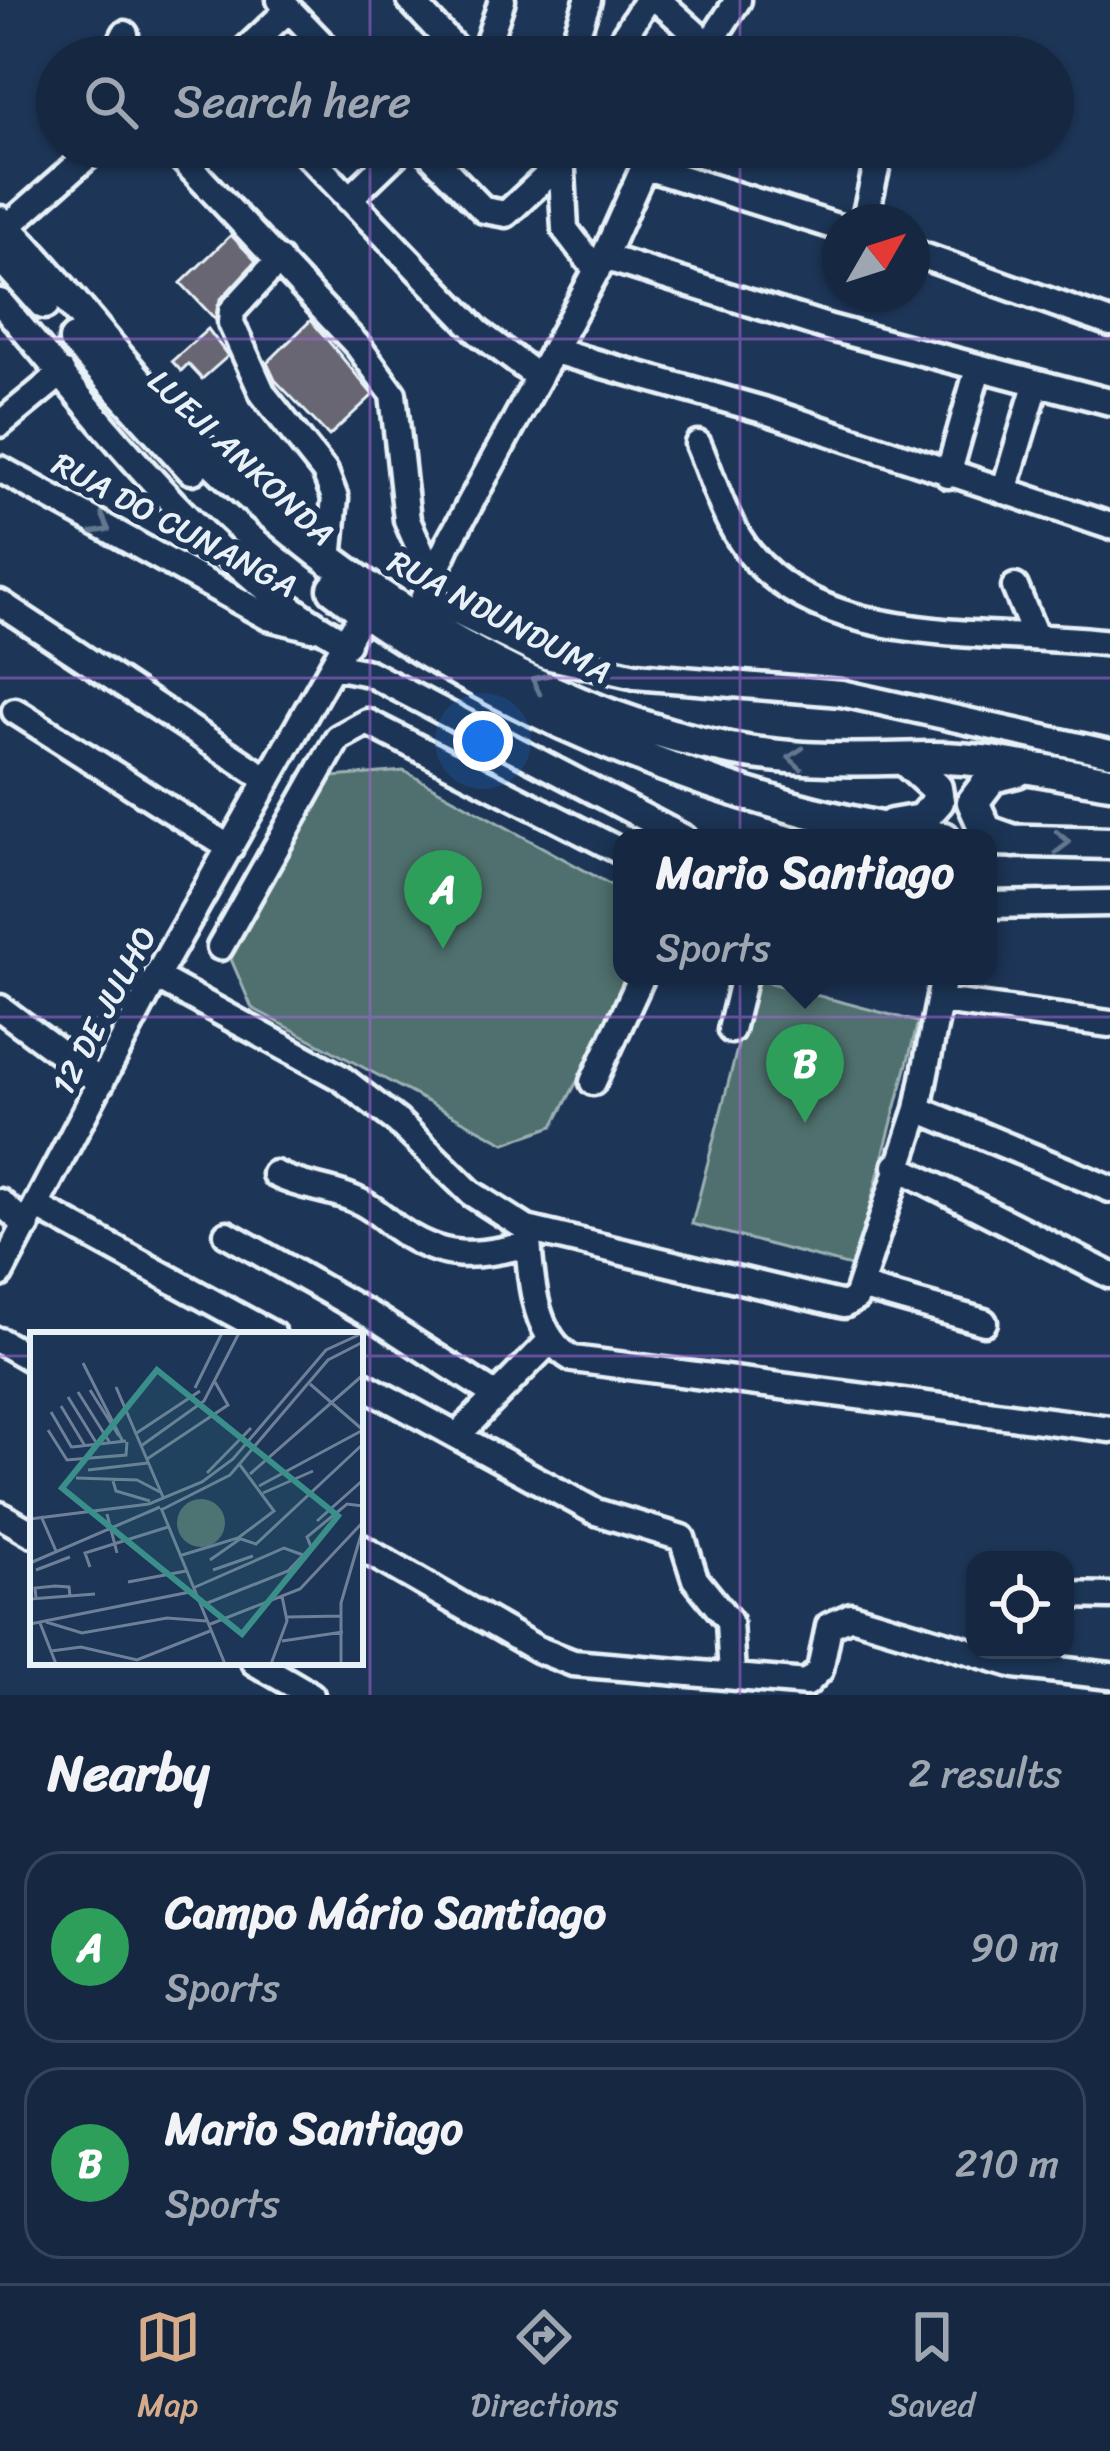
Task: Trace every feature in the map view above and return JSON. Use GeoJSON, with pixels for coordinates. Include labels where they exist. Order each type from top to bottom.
{"type":"FeatureCollection","features":[{"type":"Feature","properties":{"kind":"main road","name":"RUA NDUNDUMA"},"geometry":{"type":"LineString","coordinates":[[2,235],[183,432],[249,496],[329,560],[424,597],[620,719],[776,757],[970,761],[1110,782]]}},
{"type":"Feature","properties":{"kind":"main road","name":"LUEJI ANKONDA"},"geometry":{"type":"LineString","coordinates":[[2,235],[159,437],[363,612],[538,710],[679,769],[886,829]]}},
{"type":"Feature","properties":{"kind":"main road"},"geometry":{"type":"LineString","coordinates":[[880,828],[921,820],[938,801],[928,778],[906,761]]}},
{"type":"Feature","properties":{"kind":"main road"},"geometry":{"type":"LineString","coordinates":[[985,829],[973,802],[992,777],[1023,770]]}},
{"type":"Feature","properties":{"kind":"main road"},"geometry":{"type":"LineString","coordinates":[[1001,840],[1110,842]]}},
{"type":"Feature","properties":{"kind":"street"},"geometry":{"type":"LineString","coordinates":[[411,0],[444,36]]}},
{"type":"Feature","properties":{"kind":"street"},"geometry":{"type":"LineString","coordinates":[[490,36],[502,0]]}},
{"type":"Feature","properties":{"kind":"street"},"geometry":{"type":"LineString","coordinates":[[576,36],[588,0]]}},
{"type":"Feature","properties":{"kind":"street"},"geometry":{"type":"LineString","coordinates":[[623,36],[646,0]]}},
{"type":"Feature","properties":{"kind":"street"},"geometry":{"type":"LineString","coordinates":[[658,0],[690,36]]}},
{"type":"Feature","properties":{"kind":"street"},"geometry":{"type":"LineString","coordinates":[[714,36],[738,0]]}},
{"type":"Feature","properties":{"kind":"street"},"geometry":{"type":"LineString","coordinates":[[257,36],[284,5],[314,36]]}},
{"type":"Feature","properties":{"kind":"street"},"geometry":{"type":"LineString","coordinates":[[2,235],[75,168]]}},
{"type":"Feature","properties":{"kind":"street"},"geometry":{"type":"LineString","coordinates":[[191,168],[279,260],[393,394],[407,520],[424,597]]}},
{"type":"Feature","properties":{"kind":"street"},"geometry":{"type":"LineString","coordinates":[[320,168],[478,332],[538,376]]}},
{"type":"Feature","properties":{"kind":"street"},"geometry":{"type":"LineString","coordinates":[[349,199],[381,168]]}},
{"type":"Feature","properties":{"kind":"street"},"geometry":{"type":"LineString","coordinates":[[443,168],[484,210],[506,214],[547,168]]}},
{"type":"Feature","properties":{"kind":"street"},"geometry":{"type":"LineString","coordinates":[[561,168],[565,229],[600,264],[1110,403]]}},
{"type":"Feature","properties":{"kind":"street"},"geometry":{"type":"LineString","coordinates":[[424,597],[600,264],[643,168]]}},
{"type":"Feature","properties":{"kind":"street"},"geometry":{"type":"LineString","coordinates":[[680,168],[822,221]]}},
{"type":"Feature","properties":{"kind":"street"},"geometry":{"type":"LineString","coordinates":[[868,204],[876,168]]}},
{"type":"Feature","properties":{"kind":"street"},"geometry":{"type":"LineString","coordinates":[[930,258],[1110,323]]}},
{"type":"Feature","properties":{"kind":"street"},"geometry":{"type":"LineString","coordinates":[[279,260],[232,311],[231,322],[262,394],[325,472],[335,498],[329,560]]}},
{"type":"Feature","properties":{"kind":"street","name":"LUEJI ANKONDA"},"geometry":{"type":"LineString","coordinates":[[0,302],[197,525],[322,630]]}},
{"type":"Feature","properties":{"kind":"street"},"geometry":{"type":"LineString","coordinates":[[554,351],[763,410],[1110,526]]}},
{"type":"Feature","properties":{"kind":"street"},"geometry":{"type":"LineString","coordinates":[[948,475],[978,369]]}},
{"type":"Feature","properties":{"kind":"street"},"geometry":{"type":"LineString","coordinates":[[0,424],[62,373]]}},
{"type":"Feature","properties":{"kind":"street"},"geometry":{"type":"LineString","coordinates":[[1004,491],[1036,386]]}},
{"type":"Feature","properties":{"kind":"street"},"geometry":{"type":"LineString","coordinates":[[698,444],[739,538],[769,573],[796,591],[879,625],[1034,633],[1110,643]]}},
{"type":"Feature","properties":{"kind":"street","name":"RUA DO CUNANGA"},"geometry":{"type":"LineString","coordinates":[[0,469],[268,617],[322,630]]}},
{"type":"Feature","properties":{"kind":"street"},"geometry":{"type":"LineString","coordinates":[[1016,587],[1034,633]]}},
{"type":"Feature","properties":{"kind":"street"},"geometry":{"type":"LineString","coordinates":[[424,597],[546,656],[613,671],[841,693],[1110,752]]}},
{"type":"Feature","properties":{"kind":"street"},"geometry":{"type":"LineString","coordinates":[[0,603],[268,780]]}},
{"type":"Feature","properties":{"kind":"street","name":"12 DE JULHO"},"geometry":{"type":"LineString","coordinates":[[0,1274],[156,976],[363,612]]}},
{"type":"Feature","properties":{"kind":"street"},"geometry":{"type":"LineString","coordinates":[[322,630],[340,655],[369,673],[667,829]]}},
{"type":"Feature","properties":{"kind":"street"},"geometry":{"type":"LineString","coordinates":[[15,711],[230,848]]}},
{"type":"Feature","properties":{"kind":"street"},"geometry":{"type":"LineString","coordinates":[[220,947],[338,738],[367,722],[613,847]]}},
{"type":"Feature","properties":{"kind":"street"},"geometry":{"type":"LineString","coordinates":[[997,905],[1110,903]]}},
{"type":"Feature","properties":{"kind":"street"},"geometry":{"type":"LineString","coordinates":[[156,976],[341,1078],[528,1237],[844,1305],[853,1302],[860,1287],[918,1108],[943,988],[1110,1024]]}},
{"type":"Feature","properties":{"kind":"street"},"geometry":{"type":"LineString","coordinates":[[593,1082],[638,985]]}},
{"type":"Feature","properties":{"kind":"street"},"geometry":{"type":"LineString","coordinates":[[730,1030],[741,985]]}},
{"type":"Feature","properties":{"kind":"street"},"geometry":{"type":"LineString","coordinates":[[0,1008],[101,1083]]}},
{"type":"Feature","properties":{"kind":"street"},"geometry":{"type":"LineString","coordinates":[[918,1108],[1110,1190]]}},
{"type":"Feature","properties":{"kind":"street"},"geometry":{"type":"LineString","coordinates":[[896,1166],[1110,1275]]}},
{"type":"Feature","properties":{"kind":"street"},"geometry":{"type":"LineString","coordinates":[[275,1174],[311,1190],[358,1200],[422,1245],[458,1257],[478,1258],[528,1237]]}},
{"type":"Feature","properties":{"kind":"street"},"geometry":{"type":"LineString","coordinates":[[0,1202],[267,1332]]}},
{"type":"Feature","properties":{"kind":"street"},"geometry":{"type":"LineString","coordinates":[[227,1234],[395,1330],[494,1396]]}},
{"type":"Feature","properties":{"kind":"street"},"geometry":{"type":"LineString","coordinates":[[528,1237],[549,1342],[573,1359],[1110,1429]]}},
{"type":"Feature","properties":{"kind":"street"},"geometry":{"type":"LineString","coordinates":[[860,1287],[984,1322]]}},
{"type":"Feature","properties":{"kind":"street"},"geometry":{"type":"LineString","coordinates":[[0,1341],[30,1358]]}},
{"type":"Feature","properties":{"kind":"street"},"geometry":{"type":"LineString","coordinates":[[457,1436],[549,1342]]}},
{"type":"Feature","properties":{"kind":"street"},"geometry":{"type":"LineString","coordinates":[[363,1385],[596,1512],[682,1538],[688,1545],[695,1579],[729,1621],[732,1676]]}},
{"type":"Feature","properties":{"kind":"street"},"geometry":{"type":"LineString","coordinates":[[0,1515],[30,1532]]}},
{"type":"Feature","properties":{"kind":"street"},"geometry":{"type":"LineString","coordinates":[[363,1549],[537,1649],[573,1663],[806,1683],[820,1670],[830,1626],[851,1616],[1015,1665],[1110,1676]]}},
{"type":"Feature","properties":{"kind":"street"},"geometry":{"type":"LineString","coordinates":[[1074,1595],[1110,1596]]}},
{"type":"Feature","properties":{"kind":"street"},"geometry":{"type":"LineString","coordinates":[[259,1665],[311,1695]]}},
{"type":"Feature","properties":{"kind":"green space"},"geometry":{"type":"Polygon","coordinates":[[[404,771],[613,886],[613,985],[629,985],[553,1126],[505,1143],[252,1008],[231,959],[333,777],[404,771]]]}},
{"type":"Feature","properties":{"kind":"green space"},"geometry":{"type":"Polygon","coordinates":[[[753,985],[778,985],[918,1022],[854,1267],[692,1224],[753,985]]]}},
{"type":"Feature","properties":{"kind":"building"},"geometry":{"type":"Polygon","coordinates":[[[231,235],[256,261],[220,300],[215,319],[181,283],[231,235]]]}},
{"type":"Feature","properties":{"kind":"building"},"geometry":{"type":"Polygon","coordinates":[[[311,320],[373,395],[329,436],[275,380],[267,363],[311,320]]]}},
{"type":"Feature","properties":{"kind":"building"},"geometry":{"type":"Polygon","coordinates":[[[208,329],[228,356],[202,379],[188,364],[181,371],[172,361],[208,329]]]}},
{"type":"Feature","properties":{"kind":"place","name":"Campo Mário Santiago"},"geometry":{"type":"Point","coordinates":[443,949]}},
{"type":"Feature","properties":{"kind":"place","name":"Mario Santiago"},"geometry":{"type":"Point","coordinates":[805,1123]}}]}
